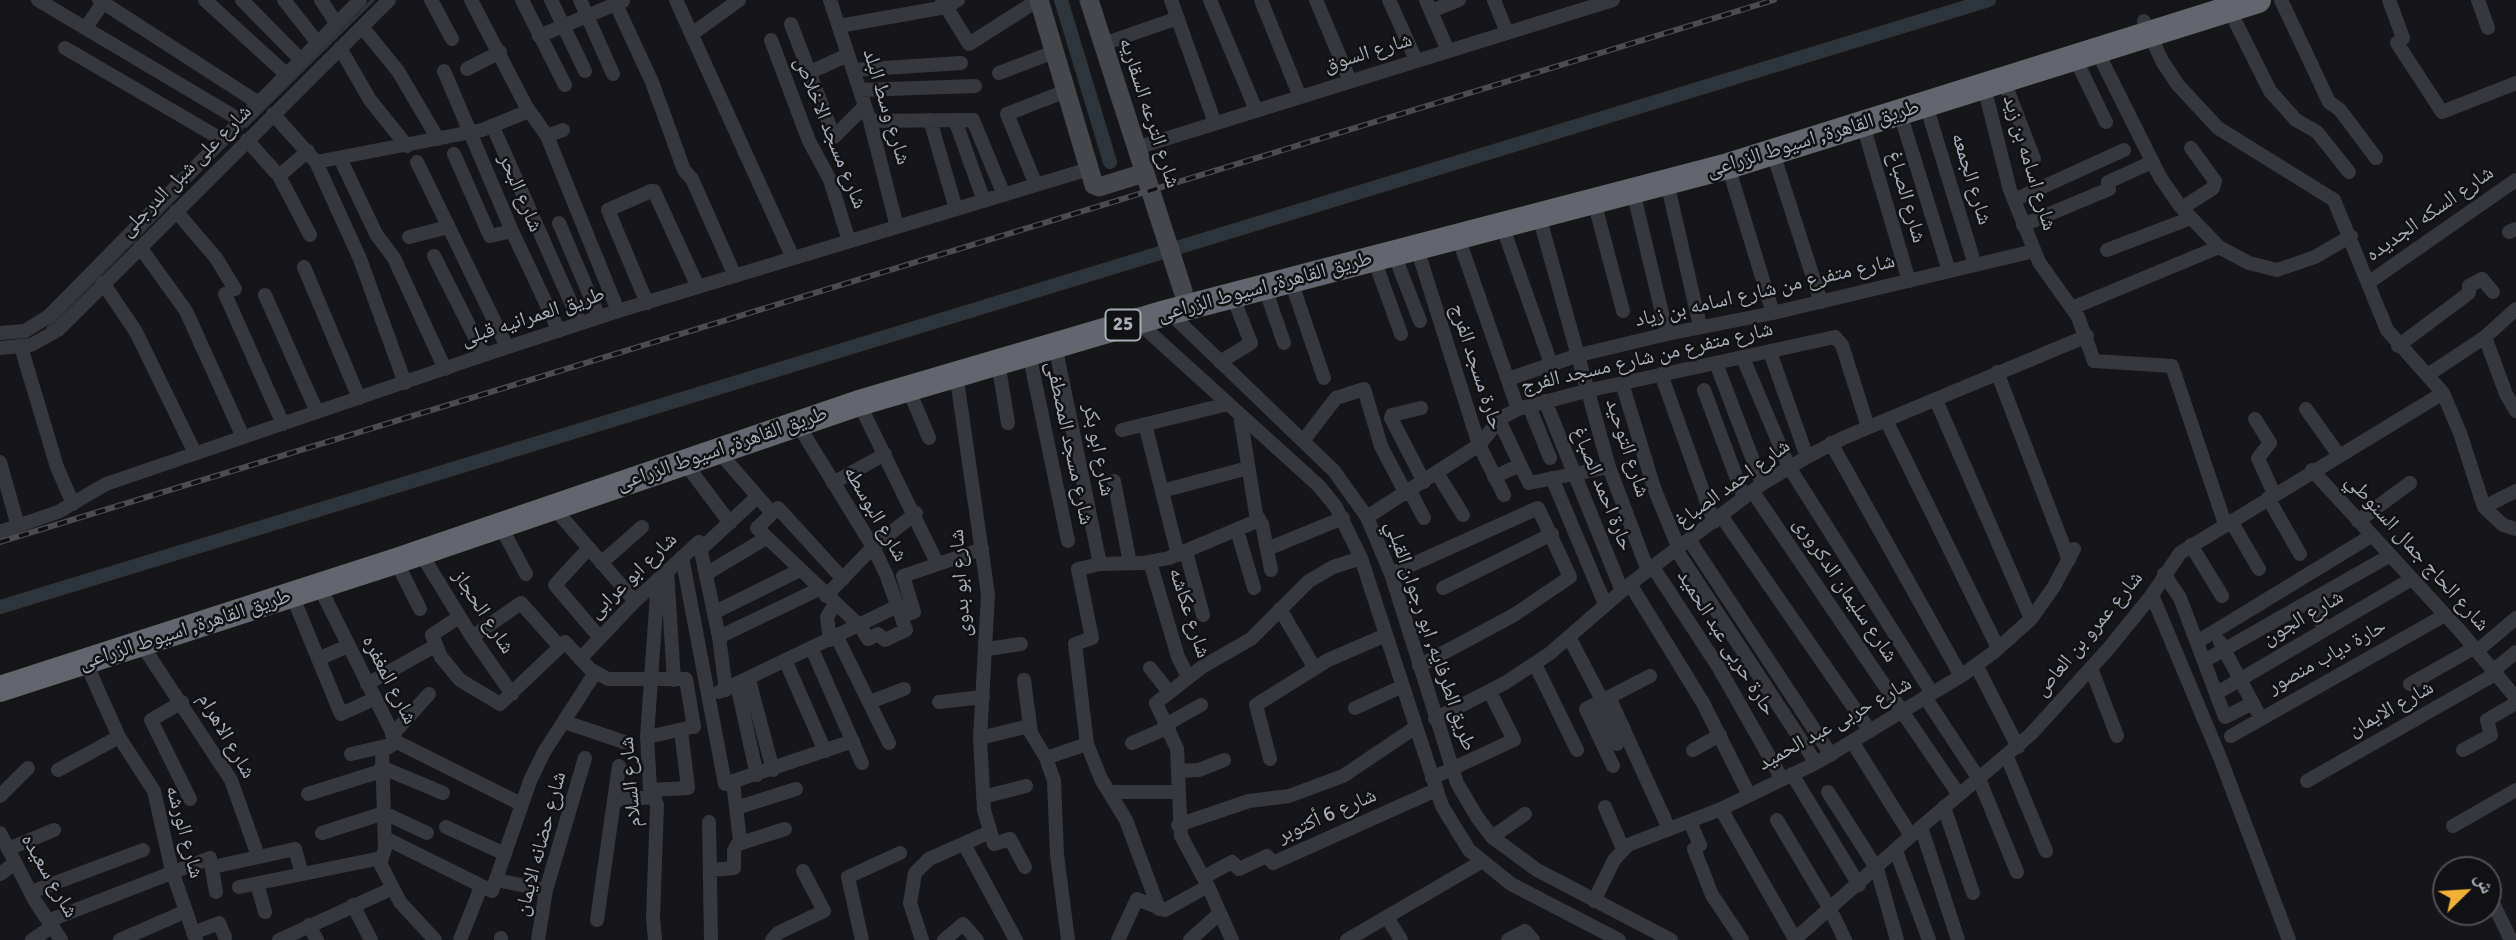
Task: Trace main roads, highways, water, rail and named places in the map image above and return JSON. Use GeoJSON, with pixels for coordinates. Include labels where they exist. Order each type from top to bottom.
{"type":"FeatureCollection","features":[{"type":"Feature","properties":{"kind":"highway","name":"طريق القاهرة, اسيوط الزراعى"},"geometry":{"type":"LineString","coordinates":[[0,690],[313,573],[685,463],[859,403],[1137,321],[1176,290],[1232,295],[1458,237],[1768,140],[2220,5],[2258,0]]}},
{"type":"Feature","properties":{"kind":"highway","name":"طريق القاهرة, اسيوط الزراعى"},"geometry":{"type":"LineString","coordinates":[[0,671],[142,645],[500,525],[563,498],[884,380],[1176,290],[1594,201],[1728,166],[2086,55],[2146,28]]}},
{"type":"Feature","properties":{"kind":"waterway"},"geometry":{"type":"LineString","coordinates":[[246,126],[373,0]]}},
{"type":"Feature","properties":{"kind":"waterway"},"geometry":{"type":"LineString","coordinates":[[1061,0],[1110,162]]}},
{"type":"Feature","properties":{"kind":"waterway"},"geometry":{"type":"LineString","coordinates":[[0,607],[1989,0]]}},
{"type":"Feature","properties":{"kind":"waterway"},"geometry":{"type":"LineString","coordinates":[[48,328],[182,191]]}},
{"type":"Feature","properties":{"kind":"railway"},"geometry":{"type":"LineString","coordinates":[[0,542],[1774,0]]}}]}
